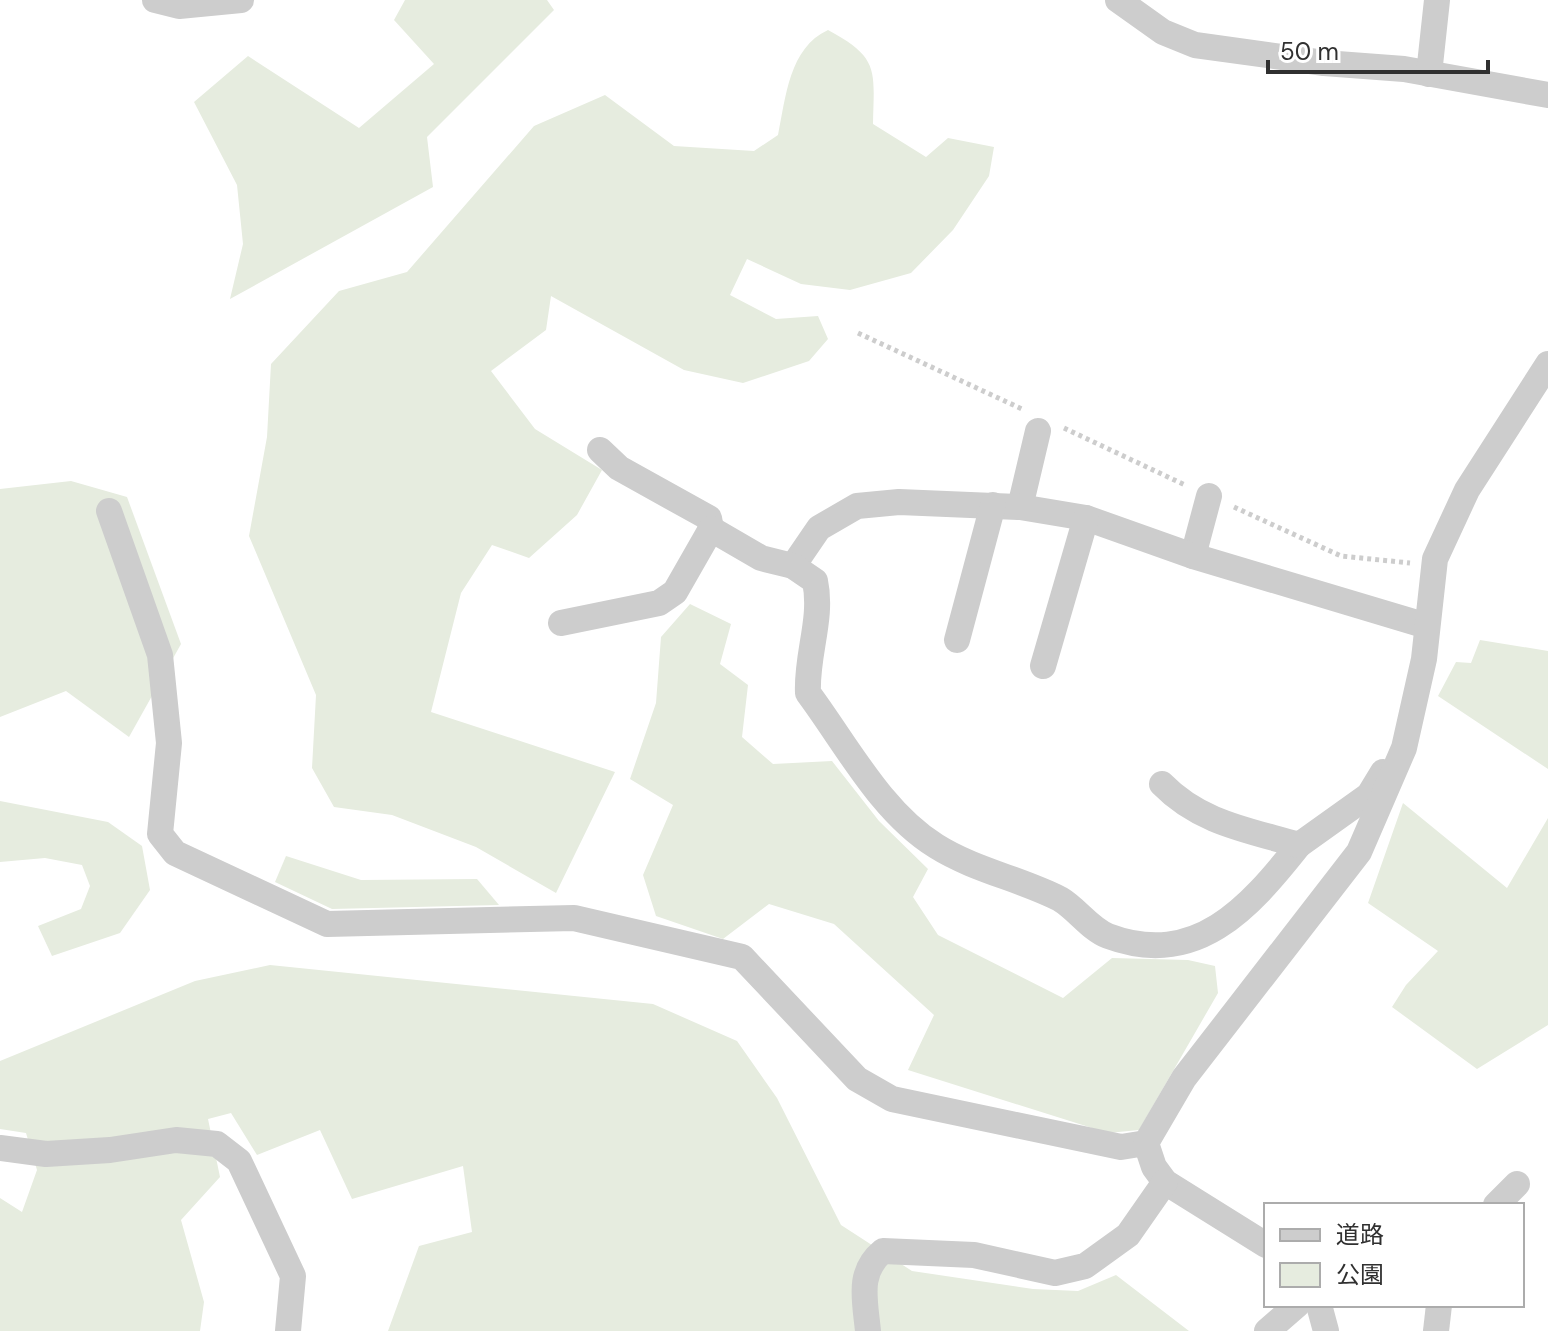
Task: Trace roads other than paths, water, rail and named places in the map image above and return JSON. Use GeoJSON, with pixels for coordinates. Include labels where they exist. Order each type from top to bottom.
{"type":"FeatureCollection","features":[{"type":"Feature","properties":{"kind":"street"},"geometry":{"type":"LineString","coordinates":[[155,0],[179,6],[241,0]]}},
{"type":"Feature","properties":{"kind":"street"},"geometry":{"type":"LineString","coordinates":[[1118,0],[1163,32],[1195,45],[1429,74],[1548,95]]}},
{"type":"Feature","properties":{"kind":"street"},"geometry":{"type":"LineString","coordinates":[[1429,74],[1437,0]]}},
{"type":"Feature","properties":{"kind":"street"},"geometry":{"type":"LineString","coordinates":[[1264,1244],[1165,1182],[1154,1167],[1146,1143],[1184,1078],[1359,852],[1404,748],[1424,659],[1434,565],[1467,490],[1548,364]]}},
{"type":"Feature","properties":{"kind":"street"},"geometry":{"type":"LineString","coordinates":[[1020,507],[1040,422]]}},
{"type":"Feature","properties":{"kind":"street"},"geometry":{"type":"LineString","coordinates":[[561,623],[659,603],[675,592],[711,529],[709,518],[619,468],[600,450]]}},
{"type":"Feature","properties":{"kind":"street"},"geometry":{"type":"LineString","coordinates":[[1193,556],[1209,496]]}},
{"type":"Feature","properties":{"kind":"street"},"geometry":{"type":"LineString","coordinates":[[793,566],[819,528],[857,506],[899,502],[1020,507],[1086,518],[1193,556],[1427,626]]}},
{"type":"Feature","properties":{"kind":"street"},"geometry":{"type":"LineString","coordinates":[[957,640],[993,505]]}},
{"type":"Feature","properties":{"kind":"street"},"geometry":{"type":"LineString","coordinates":[[109,511],[160,655],[169,743],[160,834],[175,853],[327,924],[574,918],[742,957],[857,1079],[892,1099],[1121,1147],[1146,1143]]}},
{"type":"Feature","properties":{"kind":"street"},"geometry":{"type":"LineString","coordinates":[[1043,666],[1086,518]]}},
{"type":"Feature","properties":{"kind":"street"},"geometry":{"type":"LineString","coordinates":[[711,529],[761,558],[793,566],[815,581],[819,602],[807,675],[808,693],[902,820],[938,847],[1062,900],[1105,935],[1140,945],[1184,945],[1234,918],[1299,845],[1369,795],[1386,766],[1404,748]]}},
{"type":"Feature","properties":{"kind":"street"},"geometry":{"type":"LineString","coordinates":[[1162,784],[1181,804],[1207,819],[1299,845]]}},
{"type":"Feature","properties":{"kind":"street"},"geometry":{"type":"LineString","coordinates":[[0,1148],[46,1154],[110,1150],[176,1140],[217,1144],[239,1161],[293,1276],[288,1331]]}},
{"type":"Feature","properties":{"kind":"street"},"geometry":{"type":"LineString","coordinates":[[868,1331],[863,1286],[869,1262],[883,1251],[974,1255],[1055,1273],[1085,1266],[1128,1235],[1165,1182]]}},
{"type":"Feature","properties":{"kind":"street"},"geometry":{"type":"LineString","coordinates":[[1498,1203],[1517,1184]]}},
{"type":"Feature","properties":{"kind":"street"},"geometry":{"type":"LineString","coordinates":[[1267,1331],[1297,1307]]}},
{"type":"Feature","properties":{"kind":"street"},"geometry":{"type":"LineString","coordinates":[[1300,1307],[1307,1331]]}},
{"type":"Feature","properties":{"kind":"street"},"geometry":{"type":"LineString","coordinates":[[1320,1307],[1326,1331]]}},
{"type":"Feature","properties":{"kind":"street"},"geometry":{"type":"LineString","coordinates":[[1436,1331],[1439,1307]]}}]}
